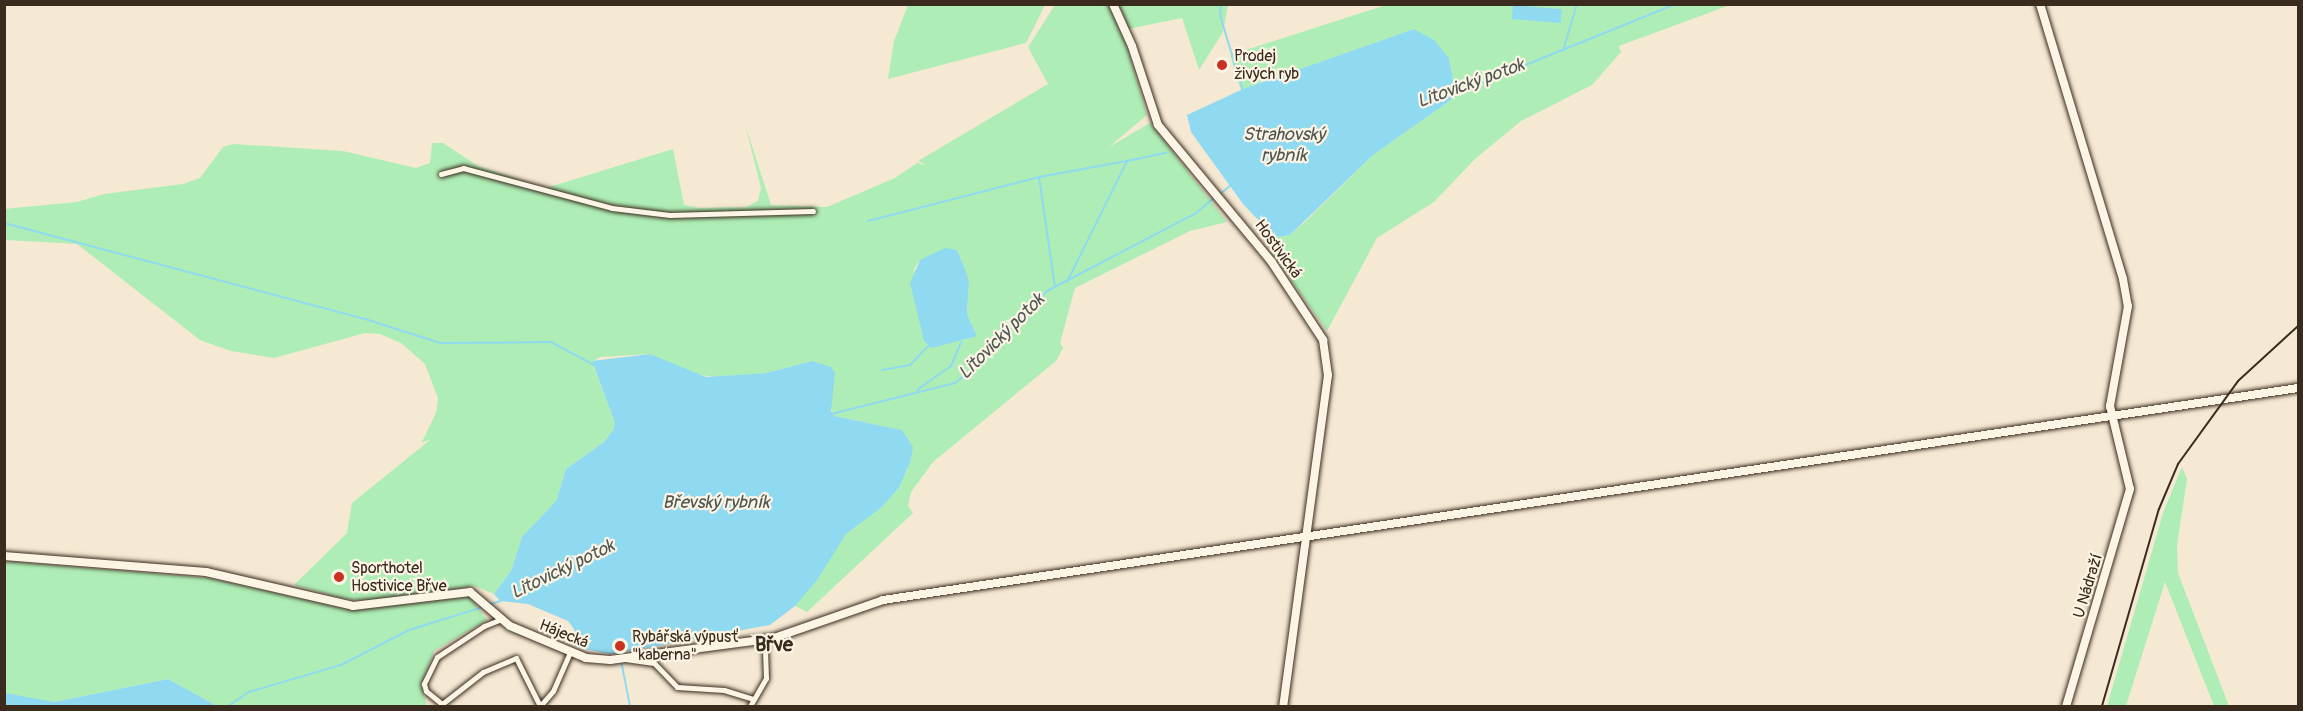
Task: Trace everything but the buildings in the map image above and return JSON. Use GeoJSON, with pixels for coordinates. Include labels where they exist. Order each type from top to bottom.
{"type":"FeatureCollection","features":[{"type":"Feature","properties":{"kind":"street","name":"Hostivická"},"geometry":{"type":"LineString","coordinates":[[1113,4],[1132,46],[1158,125],[1272,261],[1323,340],[1328,375],[1282,706]]}},
{"type":"Feature","properties":{"kind":"street"},"geometry":{"type":"LineString","coordinates":[[2040,4],[2123,279],[2128,314],[2110,391],[2111,416]]}},
{"type":"Feature","properties":{"kind":"street"},"geometry":{"type":"LineString","coordinates":[[441,174],[463,168],[612,208],[670,215],[813,211]]}},
{"type":"Feature","properties":{"kind":"street","name":"Hájecká"},"geometry":{"type":"LineString","coordinates":[[4,556],[185,569],[352,606],[384,605],[462,591],[475,594],[499,620],[594,660],[623,659],[765,640],[869,603],[971,590],[2298,388]]}},
{"type":"Feature","properties":{"kind":"street","name":"U Nádraží"},"geometry":{"type":"LineString","coordinates":[[2066,706],[2126,505],[2128,472],[2111,416]]}},
{"type":"Feature","properties":{"kind":"street"},"geometry":{"type":"LineString","coordinates":[[499,620],[484,626],[437,657],[424,684],[426,691],[442,704],[483,672],[516,658],[540,706],[553,691],[571,650]]}},
{"type":"Feature","properties":{"kind":"street"},"geometry":{"type":"LineString","coordinates":[[750,706],[766,678],[765,640]]}},
{"type":"Feature","properties":{"kind":"street"},"geometry":{"type":"LineString","coordinates":[[623,659],[654,663],[677,687],[724,690],[754,699]]}},
{"type":"Feature","properties":{"kind":"green space"},"geometry":{"type":"Polygon","coordinates":[[[908,4],[1045,5],[1026,43],[888,79],[894,41],[908,4]]]}},
{"type":"Feature","properties":{"kind":"green space"},"geometry":{"type":"Polygon","coordinates":[[[1108,4],[1126,44],[1147,115],[1109,147],[1150,123],[1227,222],[1190,231],[1075,288],[1060,343],[1063,348],[1056,361],[933,462],[911,492],[908,506],[913,513],[807,612],[795,606],[846,534],[881,508],[899,488],[911,460],[912,447],[901,430],[834,416],[812,361],[766,373],[716,377],[692,374],[650,354],[600,357],[592,362],[615,423],[613,430],[604,442],[566,469],[556,501],[522,537],[511,571],[494,594],[475,586],[383,601],[345,599],[294,585],[347,533],[352,503],[430,440],[422,442],[436,413],[438,398],[425,364],[401,343],[380,334],[365,333],[274,358],[231,351],[200,340],[77,244],[5,240],[4,209],[77,202],[104,194],[183,184],[200,178],[223,147],[233,144],[343,151],[416,168],[430,163],[432,143],[443,143],[478,166],[546,188],[673,149],[684,205],[699,208],[746,207],[758,201],[761,188],[745,124],[771,205],[827,207],[895,178],[917,163],[926,165],[918,161],[1048,84],[1028,47],[1055,5],[1108,4]],[[957,250],[920,260],[914,269],[921,330],[975,331],[967,314],[969,282],[957,250]]]}},
{"type":"Feature","properties":{"kind":"green space"},"geometry":{"type":"Polygon","coordinates":[[[1119,5],[1228,5],[1223,32],[1199,70],[1182,18],[1128,29],[1119,5]]]}},
{"type":"Feature","properties":{"kind":"green space"},"geometry":{"type":"Polygon","coordinates":[[[1386,5],[1730,5],[1619,46],[1621,52],[1592,85],[1521,121],[1475,159],[1434,202],[1377,238],[1327,331],[1270,250],[1277,237],[1290,235],[1373,155],[1451,100],[1454,84],[1449,58],[1414,29],[1241,90],[1230,55],[1386,5]]]}},
{"type":"Feature","properties":{"kind":"green space"},"geometry":{"type":"Polygon","coordinates":[[[2182,467],[2187,479],[2177,545],[2178,573],[2229,706],[2214,706],[2165,582],[2126,706],[2107,706],[2164,510],[2182,467]]]}},
{"type":"Feature","properties":{"kind":"green space"},"geometry":{"type":"Polygon","coordinates":[[[4,561],[209,578],[352,610],[462,594],[470,597],[487,620],[434,651],[421,684],[427,706],[217,706],[168,679],[54,702],[28,700],[5,693],[4,561]]]}},
{"type":"Feature","properties":{"kind":"water"},"geometry":{"type":"Polygon","coordinates":[[[1513,5],[1562,9],[1561,23],[1512,19],[1513,5]]]}},
{"type":"Feature","properties":{"kind":"water","name":"Strahovský rybník"},"geometry":{"type":"Polygon","coordinates":[[[1414,29],[1434,40],[1449,58],[1454,84],[1451,100],[1373,155],[1290,235],[1277,237],[1243,204],[1191,132],[1187,115],[1243,89],[1414,29]]]}},
{"type":"Feature","properties":{"kind":"water"},"geometry":{"type":"Polygon","coordinates":[[[945,248],[957,250],[965,269],[969,282],[967,314],[977,336],[932,348],[924,341],[910,283],[920,260],[945,248]]]}},
{"type":"Feature","properties":{"kind":"water","name":"Břevský rybník"},"geometry":{"type":"Polygon","coordinates":[[[650,354],[706,377],[766,373],[812,361],[831,367],[835,373],[831,411],[834,416],[902,430],[913,447],[911,460],[899,488],[881,508],[846,534],[817,580],[795,606],[770,625],[625,652],[623,645],[615,648],[616,654],[609,654],[576,647],[574,629],[568,621],[528,604],[500,601],[494,594],[511,571],[522,537],[556,501],[566,469],[604,442],[613,430],[615,423],[592,361],[650,354]]]}},
{"type":"Feature","properties":{"kind":"water"},"geometry":{"type":"Polygon","coordinates":[[[168,679],[217,706],[5,706],[5,693],[54,702],[168,679]]]}},
{"type":"Feature","properties":{"kind":"waterway"},"geometry":{"type":"LineString","coordinates":[[1221,4],[1220,15],[1243,91]]}},
{"type":"Feature","properties":{"kind":"waterway"},"geometry":{"type":"LineString","coordinates":[[1563,51],[1577,4]]}},
{"type":"Feature","properties":{"kind":"waterway","name":"Litovický potok"},"geometry":{"type":"LineString","coordinates":[[1454,94],[1676,4]]}},
{"type":"Feature","properties":{"kind":"waterway"},"geometry":{"type":"LineString","coordinates":[[1067,282],[1127,161],[1166,153]]}},
{"type":"Feature","properties":{"kind":"waterway"},"geometry":{"type":"LineString","coordinates":[[1055,287],[1039,177],[1127,161]]}},
{"type":"Feature","properties":{"kind":"waterway"},"geometry":{"type":"LineString","coordinates":[[868,221],[1039,177]]}},
{"type":"Feature","properties":{"kind":"waterway","name":"Litovický potok"},"geometry":{"type":"LineString","coordinates":[[1219,195],[1231,185]]}},
{"type":"Feature","properties":{"kind":"waterway","name":"Litovický potok"},"geometry":{"type":"LineString","coordinates":[[831,414],[955,383],[978,365],[1047,291],[1196,213],[1214,198]]}},
{"type":"Feature","properties":{"kind":"waterway"},"geometry":{"type":"LineString","coordinates":[[4,223],[362,318],[440,343],[551,342],[594,365]]}},
{"type":"Feature","properties":{"kind":"waterway"},"geometry":{"type":"LineString","coordinates":[[917,390],[951,366],[961,342]]}},
{"type":"Feature","properties":{"kind":"waterway"},"geometry":{"type":"LineString","coordinates":[[882,370],[910,365],[929,345]]}},
{"type":"Feature","properties":{"kind":"waterway","name":"Litovický potok"},"geometry":{"type":"LineString","coordinates":[[488,605],[503,600]]}},
{"type":"Feature","properties":{"kind":"waterway","name":"Litovický potok"},"geometry":{"type":"LineString","coordinates":[[228,706],[249,692],[341,665],[409,630],[483,607]]}},
{"type":"Feature","properties":{"kind":"waterway"},"geometry":{"type":"LineString","coordinates":[[618,645],[630,706]]}},
{"type":"Feature","properties":{"kind":"railway"},"geometry":{"type":"LineString","coordinates":[[2102,706],[2159,509],[2178,464],[2238,381],[2298,326]]}},
{"type":"Feature","properties":{"kind":"place","name":"Prodej živých ryb"},"geometry":{"type":"Point","coordinates":[1222,65]}},
{"type":"Feature","properties":{"kind":"place","name":"Sporthotel Hostivice Břve"},"geometry":{"type":"Point","coordinates":[339,577]}},
{"type":"Feature","properties":{"kind":"place","name":"Rybářská výpusť \"kaberna\""},"geometry":{"type":"Point","coordinates":[620,646]}},
{"type":"Feature","properties":{"kind":"district","name":"Břve"},"geometry":{"type":"Point","coordinates":[774,644]}}]}
